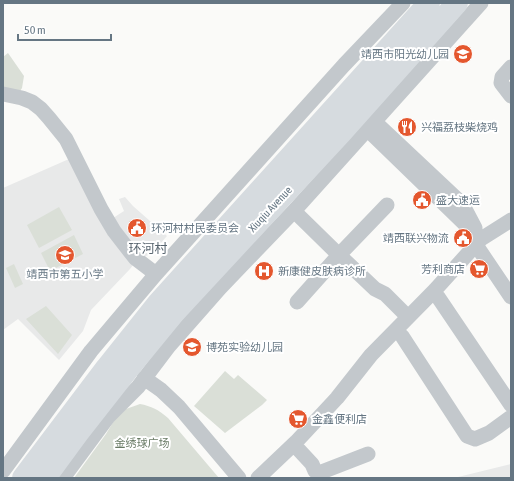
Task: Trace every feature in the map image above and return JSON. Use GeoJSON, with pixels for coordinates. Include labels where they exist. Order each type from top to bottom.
{"type":"FeatureCollection","features":[{"type":"Feature","properties":{"kind":"main road","name":"Xiuqiu Avenue"},"geometry":{"type":"LineString","coordinates":[[44,478],[129,368],[174,313],[213,270],[285,207],[342,133],[457,3]]}},
{"type":"Feature","properties":{"kind":"main road","name":"Xiuqiu Avenue"},"geometry":{"type":"LineString","coordinates":[[23,478],[107,366],[143,321],[289,158],[411,9]]}},
{"type":"Feature","properties":{"kind":"street"},"geometry":{"type":"LineString","coordinates":[[63,478],[108,417],[141,383],[169,346],[244,263],[285,207],[305,199],[481,3]]}},
{"type":"Feature","properties":{"kind":"street"},"geometry":{"type":"LineString","coordinates":[[3,471],[91,351],[156,274],[339,71],[411,9]]}},
{"type":"Feature","properties":{"kind":"street"},"geometry":{"type":"LineString","coordinates":[[428,34],[453,34]]}},
{"type":"Feature","properties":{"kind":"street"},"geometry":{"type":"LineString","coordinates":[[511,67],[502,77],[501,83],[511,96]]}},
{"type":"Feature","properties":{"kind":"street"},"geometry":{"type":"LineString","coordinates":[[3,94],[32,102],[49,118],[69,145],[101,209],[114,231],[135,258],[156,274]]}},
{"type":"Feature","properties":{"kind":"street"},"geometry":{"type":"LineString","coordinates":[[342,133],[371,126]]}},
{"type":"Feature","properties":{"kind":"street"},"geometry":{"type":"LineString","coordinates":[[371,126],[466,225],[511,285]]}},
{"type":"Feature","properties":{"kind":"street"},"geometry":{"type":"LineString","coordinates":[[262,157],[289,158]]}},
{"type":"Feature","properties":{"kind":"street"},"geometry":{"type":"LineString","coordinates":[[285,207],[305,199]]}},
{"type":"Feature","properties":{"kind":"street"},"geometry":{"type":"LineString","coordinates":[[297,302],[387,205]]}},
{"type":"Feature","properties":{"kind":"street"},"geometry":{"type":"LineString","coordinates":[[285,207],[375,289],[385,294],[408,317]]}},
{"type":"Feature","properties":{"kind":"street"},"geometry":{"type":"LineString","coordinates":[[258,478],[296,442],[332,403],[371,355],[408,317],[481,245],[511,220]]}},
{"type":"Feature","properties":{"kind":"street"},"geometry":{"type":"LineString","coordinates":[[271,478],[299,450],[375,361],[402,336],[438,297],[481,245],[511,230]]}},
{"type":"Feature","properties":{"kind":"street"},"geometry":{"type":"LineString","coordinates":[[481,245],[511,297]]}},
{"type":"Feature","properties":{"kind":"street"},"geometry":{"type":"LineString","coordinates":[[213,270],[244,263]]}},
{"type":"Feature","properties":{"kind":"street"},"geometry":{"type":"LineString","coordinates":[[438,297],[511,405]]}},
{"type":"Feature","properties":{"kind":"street"},"geometry":{"type":"LineString","coordinates":[[402,336],[467,436],[475,439],[489,433],[511,416]]}},
{"type":"Feature","properties":{"kind":"street"},"geometry":{"type":"LineString","coordinates":[[141,383],[150,394],[175,414],[229,478]]}},
{"type":"Feature","properties":{"kind":"street"},"geometry":{"type":"LineString","coordinates":[[141,383],[161,390],[179,407],[238,478]]}},
{"type":"Feature","properties":{"kind":"street"},"geometry":{"type":"LineString","coordinates":[[299,450],[312,464],[316,472],[319,473],[368,454]]}},
{"type":"Feature","properties":{"kind":"shaded area","name":"靖西市第五小学"},"geometry":{"type":"Polygon","coordinates":[[[69,159],[133,265],[91,310],[83,331],[59,360],[18,319],[3,330],[3,188],[69,159]]]}},
{"type":"Feature","properties":{"kind":"shaded area","name":"环河村村民委员会"},"geometry":{"type":"Polygon","coordinates":[[[125,197],[167,236],[152,253],[144,257],[110,220],[124,211],[119,199],[125,197]]]}},
{"type":"Feature","properties":{"kind":"shaded area"},"geometry":{"type":"Polygon","coordinates":[[[511,464],[511,478],[454,478],[511,464]]]}},
{"type":"Feature","properties":{"kind":"green space"},"geometry":{"type":"Polygon","coordinates":[[[8,53],[24,76],[20,91],[3,91],[3,57],[8,53]]]}},
{"type":"Feature","properties":{"kind":"green space"},"geometry":{"type":"Polygon","coordinates":[[[59,207],[72,230],[39,248],[27,225],[59,207]]]}},
{"type":"Feature","properties":{"kind":"green space"},"geometry":{"type":"Polygon","coordinates":[[[74,235],[83,254],[50,271],[41,253],[74,235]]]}},
{"type":"Feature","properties":{"kind":"green space"},"geometry":{"type":"Polygon","coordinates":[[[14,264],[23,284],[15,288],[6,268],[14,264]]]}},
{"type":"Feature","properties":{"kind":"green space"},"geometry":{"type":"Polygon","coordinates":[[[46,306],[72,335],[58,354],[26,319],[46,306]]]}},
{"type":"Feature","properties":{"kind":"green space"},"geometry":{"type":"Polygon","coordinates":[[[225,371],[234,379],[238,375],[267,400],[225,433],[194,406],[225,371]]]}},
{"type":"Feature","properties":{"kind":"green space","name":"金绣球广场"},"geometry":{"type":"Polygon","coordinates":[[[140,404],[155,409],[168,418],[219,478],[74,478],[115,419],[126,409],[140,404]]]}},
{"type":"Feature","properties":{"kind":"place","name":"靖西市阳光幼儿园"},"geometry":{"type":"Point","coordinates":[463,54]}},
{"type":"Feature","properties":{"kind":"place","name":"兴福荔枝柴烧鸡"},"geometry":{"type":"Point","coordinates":[407,127]}},
{"type":"Feature","properties":{"kind":"place","name":"盛大速运"},"geometry":{"type":"Point","coordinates":[422,200]}},
{"type":"Feature","properties":{"kind":"place","name":"环河村村民委员会"},"geometry":{"type":"Point","coordinates":[137,228]}},
{"type":"Feature","properties":{"kind":"place","name":"靖西联兴物流"},"geometry":{"type":"Point","coordinates":[463,238]}},
{"type":"Feature","properties":{"kind":"place","name":"靖西市第五小学"},"geometry":{"type":"Point","coordinates":[65,255]}},
{"type":"Feature","properties":{"kind":"place","name":"芳利商店"},"geometry":{"type":"Point","coordinates":[479,269]}},
{"type":"Feature","properties":{"kind":"place","name":"新康健皮肤病诊所"},"geometry":{"type":"Point","coordinates":[264,271]}},
{"type":"Feature","properties":{"kind":"place","name":"博苑实验幼儿园"},"geometry":{"type":"Point","coordinates":[192,347]}},
{"type":"Feature","properties":{"kind":"place","name":"金鑫便利店"},"geometry":{"type":"Point","coordinates":[298,419]}},
{"type":"Feature","properties":{"kind":"district","name":"环河村"},"geometry":{"type":"Point","coordinates":[148,248]}}]}
